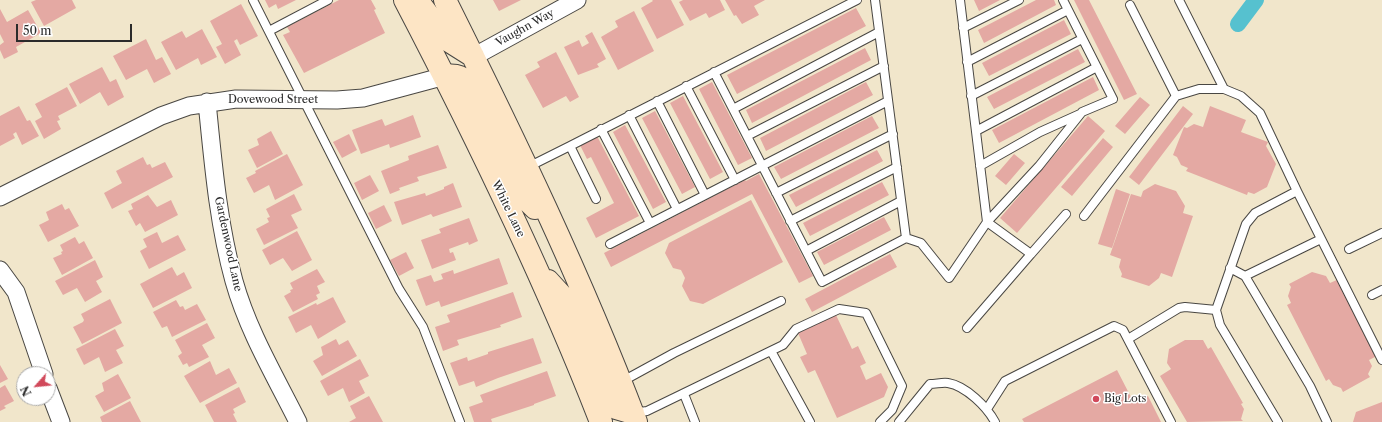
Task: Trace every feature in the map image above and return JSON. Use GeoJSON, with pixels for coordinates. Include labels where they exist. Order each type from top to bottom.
{"type":"FeatureCollection","features":[{"type":"Feature","properties":{"kind":"main road","name":"White Lane"},"geometry":{"type":"LineString","coordinates":[[405,0],[445,76],[538,270],[601,422]]}},
{"type":"Feature","properties":{"kind":"main road"},"geometry":{"type":"LineString","coordinates":[[417,0],[446,39],[473,57]]}},
{"type":"Feature","properties":{"kind":"main road"},"geometry":{"type":"LineString","coordinates":[[444,0],[528,167],[635,418]]}},
{"type":"Feature","properties":{"kind":"main road"},"geometry":{"type":"LineString","coordinates":[[445,76],[454,75],[464,78],[470,86],[526,199],[554,225]]}},
{"type":"Feature","properties":{"kind":"main road"},"geometry":{"type":"LineString","coordinates":[[538,270],[570,304],[608,395],[616,408],[635,418]]}},
{"type":"Feature","properties":{"kind":"street","name":"Vaughn Way"},"geometry":{"type":"LineString","coordinates":[[473,57],[575,0]]}},
{"type":"Feature","properties":{"kind":"street","name":"Dovewood Street"},"geometry":{"type":"LineString","coordinates":[[0,197],[161,116],[207,102],[236,99],[337,100],[362,98],[445,76]]}},
{"type":"Feature","properties":{"kind":"street","name":"Gardenwood Lane"},"geometry":{"type":"LineString","coordinates":[[207,102],[217,193],[234,281],[249,324],[298,422]]}},
{"type":"Feature","properties":{"kind":"street"},"geometry":{"type":"LineString","coordinates":[[0,270],[16,292],[41,366]]}},
{"type":"Feature","properties":{"kind":"street"},"geometry":{"type":"LineString","coordinates":[[55,406],[61,422]]}},
{"type":"Feature","properties":{"kind":"lane"},"geometry":{"type":"LineString","coordinates":[[253,0],[400,289],[423,327],[460,422]]}},
{"type":"Feature","properties":{"kind":"lane"},"geometry":{"type":"LineString","coordinates":[[269,31],[328,0]]}},
{"type":"Feature","properties":{"kind":"lane"},"geometry":{"type":"LineString","coordinates":[[528,167],[857,0]]}},
{"type":"Feature","properties":{"kind":"lane"},"geometry":{"type":"LineString","coordinates":[[875,0],[906,238]]}},
{"type":"Feature","properties":{"kind":"lane"},"geometry":{"type":"LineString","coordinates":[[960,0],[987,222],[1031,254]]}},
{"type":"Feature","properties":{"kind":"lane"},"geometry":{"type":"LineString","coordinates":[[963,28],[1019,0]]}},
{"type":"Feature","properties":{"kind":"lane"},"geometry":{"type":"LineString","coordinates":[[980,166],[1040,132],[1113,99],[1063,0]]}},
{"type":"Feature","properties":{"kind":"lane"},"geometry":{"type":"LineString","coordinates":[[1179,0],[1224,89]]}},
{"type":"Feature","properties":{"kind":"lane"},"geometry":{"type":"LineString","coordinates":[[1130,5],[1176,96]]}},
{"type":"Feature","properties":{"kind":"lane"},"geometry":{"type":"LineString","coordinates":[[967,62],[1068,10]]}},
{"type":"Feature","properties":{"kind":"lane"},"geometry":{"type":"LineString","coordinates":[[733,109],[879,32]]}},
{"type":"Feature","properties":{"kind":"lane"},"geometry":{"type":"LineString","coordinates":[[971,96],[1082,39]]}},
{"type":"Feature","properties":{"kind":"lane"},"geometry":{"type":"LineString","coordinates":[[747,136],[884,66]]}},
{"type":"Feature","properties":{"kind":"lane"},"geometry":{"type":"LineString","coordinates":[[976,131],[1097,67]]}},
{"type":"Feature","properties":{"kind":"lane"},"geometry":{"type":"LineString","coordinates":[[714,72],[822,282],[906,238],[921,243],[949,278],[987,222],[1039,166],[1082,112]]}},
{"type":"Feature","properties":{"kind":"lane"},"geometry":{"type":"LineString","coordinates":[[686,86],[735,180]]}},
{"type":"Feature","properties":{"kind":"lane"},"geometry":{"type":"LineString","coordinates":[[1084,216],[1176,96],[1199,89],[1224,89],[1241,96],[1260,113],[1297,191],[1382,360]]}},
{"type":"Feature","properties":{"kind":"lane"},"geometry":{"type":"LineString","coordinates":[[657,101],[705,195]]}},
{"type":"Feature","properties":{"kind":"lane"},"geometry":{"type":"LineString","coordinates":[[610,244],[888,101]]}},
{"type":"Feature","properties":{"kind":"lane"},"geometry":{"type":"LineString","coordinates":[[629,116],[677,209]]}},
{"type":"Feature","properties":{"kind":"lane"},"geometry":{"type":"LineString","coordinates":[[601,129],[650,223]]}},
{"type":"Feature","properties":{"kind":"lane"},"geometry":{"type":"LineString","coordinates":[[776,193],[893,134]]}},
{"type":"Feature","properties":{"kind":"lane"},"geometry":{"type":"LineString","coordinates":[[570,146],[596,199]]}},
{"type":"Feature","properties":{"kind":"lane"},"geometry":{"type":"LineString","coordinates":[[790,221],[897,167]]}},
{"type":"Feature","properties":{"kind":"lane"},"geometry":{"type":"LineString","coordinates":[[1278,422],[1220,325],[1216,310],[1246,224],[1256,213],[1297,191]]}},
{"type":"Feature","properties":{"kind":"lane"},"geometry":{"type":"LineString","coordinates":[[806,251],[901,201]]}},
{"type":"Feature","properties":{"kind":"lane"},"geometry":{"type":"LineString","coordinates":[[968,328],[1066,214]]}},
{"type":"Feature","properties":{"kind":"lane"},"geometry":{"type":"LineString","coordinates":[[1349,249],[1382,233]]}},
{"type":"Feature","properties":{"kind":"lane"},"geometry":{"type":"LineString","coordinates":[[1246,276],[1321,239]]}},
{"type":"Feature","properties":{"kind":"lane"},"geometry":{"type":"LineString","coordinates":[[1230,268],[1246,276],[1310,386],[1327,422]]}},
{"type":"Feature","properties":{"kind":"lane"},"geometry":{"type":"LineString","coordinates":[[1372,295],[1382,290]]}},
{"type":"Feature","properties":{"kind":"lane"},"geometry":{"type":"LineString","coordinates":[[621,383],[674,353],[781,302]]}},
{"type":"Feature","properties":{"kind":"lane"},"geometry":{"type":"LineString","coordinates":[[1128,339],[1179,308],[1185,307],[1216,310]]}},
{"type":"Feature","properties":{"kind":"lane"},"geometry":{"type":"LineString","coordinates":[[635,418],[783,345],[796,329],[839,309],[866,313],[902,386],[892,410],[880,422]]}},
{"type":"Feature","properties":{"kind":"lane"},"geometry":{"type":"LineString","coordinates":[[987,409],[1005,381],[1114,326],[1123,330],[1171,422]]}},
{"type":"Feature","properties":{"kind":"lane"},"geometry":{"type":"LineString","coordinates":[[771,351],[810,422]]}},
{"type":"Feature","properties":{"kind":"lane"},"geometry":{"type":"LineString","coordinates":[[899,422],[930,384],[949,383],[971,394],[987,409],[995,422]]}},
{"type":"Feature","properties":{"kind":"lane"},"geometry":{"type":"LineString","coordinates":[[684,394],[695,422]]}},
{"type":"Feature","properties":{"kind":"building"},"geometry":{"type":"Polygon","coordinates":[[[36,0],[72,0],[76,8],[44,26],[31,2],[36,0]]]}},
{"type":"Feature","properties":{"kind":"building"},"geometry":{"type":"Polygon","coordinates":[[[265,0],[296,0],[278,9],[276,4],[269,8],[265,0]]]}},
{"type":"Feature","properties":{"kind":"building"},"geometry":{"type":"Polygon","coordinates":[[[339,0],[371,0],[385,33],[304,73],[283,35],[290,32],[287,27],[339,0]]]}},
{"type":"Feature","properties":{"kind":"building"},"geometry":{"type":"Polygon","coordinates":[[[493,0],[521,0],[499,11],[493,0]]]}},
{"type":"Feature","properties":{"kind":"building"},"geometry":{"type":"Polygon","coordinates":[[[652,0],[671,0],[684,25],[657,39],[641,8],[653,1],[652,0]]]}},
{"type":"Feature","properties":{"kind":"building"},"geometry":{"type":"Polygon","coordinates":[[[683,0],[720,0],[725,10],[709,18],[706,13],[690,21],[679,2],[683,0]]]}},
{"type":"Feature","properties":{"kind":"building"},"geometry":{"type":"Polygon","coordinates":[[[725,0],[765,0],[754,6],[759,15],[742,24],[736,15],[734,16],[725,0]]]}},
{"type":"Feature","properties":{"kind":"building"},"geometry":{"type":"Polygon","coordinates":[[[974,0],[1000,0],[979,11],[974,0]]]}},
{"type":"Feature","properties":{"kind":"building"},"geometry":{"type":"Polygon","coordinates":[[[1036,0],[1054,0],[1056,5],[984,43],[978,30],[1036,0]]]}},
{"type":"Feature","properties":{"kind":"building"},"geometry":{"type":"Polygon","coordinates":[[[1074,0],[1089,0],[1137,94],[1124,100],[1074,0]]]}},
{"type":"Feature","properties":{"kind":"building"},"geometry":{"type":"Polygon","coordinates":[[[241,4],[258,36],[240,45],[237,39],[234,41],[241,55],[225,64],[216,47],[222,44],[210,21],[241,4]]]}},
{"type":"Feature","properties":{"kind":"building"},"geometry":{"type":"Polygon","coordinates":[[[856,8],[866,26],[737,94],[727,75],[856,8]]]}},
{"type":"Feature","properties":{"kind":"building"},"geometry":{"type":"Polygon","coordinates":[[[0,9],[7,22],[28,10],[41,33],[16,47],[18,52],[4,59],[0,50],[0,45],[4,42],[0,34],[0,9]]]}},
{"type":"Feature","properties":{"kind":"building"},"geometry":{"type":"Polygon","coordinates":[[[634,11],[654,51],[618,70],[601,37],[618,27],[615,21],[634,11]]]}},
{"type":"Feature","properties":{"kind":"building"},"geometry":{"type":"Polygon","coordinates":[[[1064,20],[1071,34],[989,76],[982,63],[1064,20]]]}},
{"type":"Feature","properties":{"kind":"building"},"geometry":{"type":"Polygon","coordinates":[[[202,29],[217,57],[201,65],[198,58],[176,70],[161,42],[182,31],[186,38],[202,29]]]}},
{"type":"Feature","properties":{"kind":"building"},"geometry":{"type":"Polygon","coordinates":[[[592,32],[606,59],[597,64],[599,67],[578,75],[564,47],[579,40],[582,47],[589,43],[585,36],[592,32]]]}},
{"type":"Feature","properties":{"kind":"building"},"geometry":{"type":"Polygon","coordinates":[[[146,39],[156,60],[162,57],[171,74],[154,83],[147,69],[126,80],[113,56],[146,39]]]}},
{"type":"Feature","properties":{"kind":"building"},"geometry":{"type":"Polygon","coordinates":[[[865,48],[871,60],[752,123],[746,110],[865,48]]]}},
{"type":"Feature","properties":{"kind":"building"},"geometry":{"type":"Polygon","coordinates":[[[1078,49],[1085,62],[994,109],[987,97],[1078,49]]]}},
{"type":"Feature","properties":{"kind":"building"},"geometry":{"type":"Polygon","coordinates":[[[556,52],[579,97],[570,102],[566,96],[543,108],[525,75],[540,67],[537,62],[556,52]]]}},
{"type":"Feature","properties":{"kind":"building"},"geometry":{"type":"Polygon","coordinates":[[[102,67],[110,82],[116,79],[124,97],[108,106],[100,92],[80,104],[69,84],[102,67]]]}},
{"type":"Feature","properties":{"kind":"building"},"geometry":{"type":"Polygon","coordinates":[[[1093,77],[1099,90],[999,143],[992,130],[1093,77]]]}},
{"type":"Feature","properties":{"kind":"building"},"geometry":{"type":"Polygon","coordinates":[[[712,82],[752,158],[738,165],[699,89],[712,82]]]}},
{"type":"Feature","properties":{"kind":"building"},"geometry":{"type":"Polygon","coordinates":[[[866,82],[873,95],[766,151],[760,138],[866,82]]]}},
{"type":"Feature","properties":{"kind":"building"},"geometry":{"type":"Polygon","coordinates":[[[67,87],[77,106],[58,116],[60,120],[57,121],[61,129],[44,139],[35,121],[42,117],[35,104],[67,87]]]}},
{"type":"Feature","properties":{"kind":"building"},"geometry":{"type":"Polygon","coordinates":[[[683,96],[723,172],[710,179],[670,103],[683,96]]]}},
{"type":"Feature","properties":{"kind":"building"},"geometry":{"type":"Polygon","coordinates":[[[1140,97],[1150,105],[1125,134],[1115,126],[1140,97]]]}},
{"type":"Feature","properties":{"kind":"building"},"geometry":{"type":"Polygon","coordinates":[[[19,106],[27,121],[30,120],[39,136],[22,145],[16,132],[13,134],[15,138],[0,146],[0,116],[19,106]]]}},
{"type":"Feature","properties":{"kind":"building"},"geometry":{"type":"Polygon","coordinates":[[[1183,106],[1193,114],[1139,185],[1129,177],[1183,106]]]}},
{"type":"Feature","properties":{"kind":"building"},"geometry":{"type":"Polygon","coordinates":[[[1210,106],[1246,120],[1241,132],[1268,142],[1266,146],[1276,164],[1267,187],[1254,194],[1248,192],[1247,195],[1186,171],[1188,168],[1181,165],[1177,157],[1173,155],[1184,127],[1187,128],[1194,124],[1203,127],[1210,106]]]}},
{"type":"Feature","properties":{"kind":"building"},"geometry":{"type":"Polygon","coordinates":[[[655,111],[695,187],[682,194],[642,118],[655,111]]]}},
{"type":"Feature","properties":{"kind":"building"},"geometry":{"type":"Polygon","coordinates":[[[413,115],[421,137],[390,148],[389,144],[361,154],[352,130],[382,119],[385,126],[413,115]]]}},
{"type":"Feature","properties":{"kind":"building"},"geometry":{"type":"Polygon","coordinates":[[[872,116],[879,128],[781,179],[774,167],[872,116]]]}},
{"type":"Feature","properties":{"kind":"building"},"geometry":{"type":"Polygon","coordinates":[[[1088,116],[1105,131],[1017,233],[1000,218],[1088,116]]]}},
{"type":"Feature","properties":{"kind":"building"},"geometry":{"type":"Polygon","coordinates":[[[625,125],[666,202],[653,209],[613,132],[625,125]]]}},
{"type":"Feature","properties":{"kind":"building"},"geometry":{"type":"Polygon","coordinates":[[[271,131],[283,154],[257,168],[248,150],[259,145],[257,139],[271,131]]]}},
{"type":"Feature","properties":{"kind":"building"},"geometry":{"type":"Polygon","coordinates":[[[349,134],[357,150],[342,158],[333,142],[349,134]]]}},
{"type":"Feature","properties":{"kind":"building"},"geometry":{"type":"Polygon","coordinates":[[[597,136],[639,216],[596,238],[586,218],[614,203],[591,157],[587,159],[580,145],[597,136]]]}},
{"type":"Feature","properties":{"kind":"building"},"geometry":{"type":"Polygon","coordinates":[[[1103,138],[1113,147],[1072,196],[1061,187],[1103,138]]]}},
{"type":"Feature","properties":{"kind":"building"},"geometry":{"type":"Polygon","coordinates":[[[438,145],[447,168],[417,177],[419,181],[399,188],[400,190],[390,194],[381,171],[409,160],[408,156],[438,145]]]}},
{"type":"Feature","properties":{"kind":"building"},"geometry":{"type":"Polygon","coordinates":[[[877,150],[883,161],[796,207],[789,195],[877,150]]]}},
{"type":"Feature","properties":{"kind":"building"},"geometry":{"type":"Polygon","coordinates":[[[287,154],[303,185],[275,200],[269,185],[254,193],[246,178],[256,173],[255,171],[287,154]]]}},
{"type":"Feature","properties":{"kind":"building"},"geometry":{"type":"Polygon","coordinates":[[[1014,154],[1025,163],[1006,185],[995,176],[1014,154]]]}},
{"type":"Feature","properties":{"kind":"building"},"geometry":{"type":"Polygon","coordinates":[[[143,157],[147,165],[150,164],[152,168],[165,162],[173,177],[112,209],[104,193],[122,183],[116,171],[143,157]]]}},
{"type":"Feature","properties":{"kind":"building"},"geometry":{"type":"Polygon","coordinates":[[[759,174],[813,276],[799,283],[752,194],[611,267],[604,253],[759,174]]]}},
{"type":"Feature","properties":{"kind":"building"},"geometry":{"type":"Polygon","coordinates":[[[370,175],[379,191],[362,200],[354,183],[370,175]]]}},
{"type":"Feature","properties":{"kind":"building"},"geometry":{"type":"Polygon","coordinates":[[[882,182],[889,195],[810,236],[803,223],[882,182]]]}},
{"type":"Feature","properties":{"kind":"building"},"geometry":{"type":"Polygon","coordinates":[[[453,183],[462,207],[433,217],[431,214],[402,225],[394,202],[425,193],[426,196],[444,189],[444,187],[453,183]]]}},
{"type":"Feature","properties":{"kind":"building"},"geometry":{"type":"Polygon","coordinates":[[[1155,184],[1176,191],[1185,206],[1183,213],[1193,216],[1172,277],[1161,273],[1159,278],[1149,286],[1121,277],[1122,274],[1119,267],[1121,259],[1110,255],[1131,194],[1141,197],[1143,191],[1155,184]]]}},
{"type":"Feature","properties":{"kind":"building"},"geometry":{"type":"Polygon","coordinates":[[[1116,189],[1130,194],[1112,248],[1098,244],[1116,189]]]}},
{"type":"Feature","properties":{"kind":"building"},"geometry":{"type":"Polygon","coordinates":[[[294,194],[302,210],[291,215],[298,228],[264,245],[256,229],[269,222],[267,218],[270,217],[266,209],[294,194]]]}},
{"type":"Feature","properties":{"kind":"building"},"geometry":{"type":"Polygon","coordinates":[[[148,195],[157,207],[171,200],[178,215],[145,232],[140,223],[136,226],[128,211],[133,209],[131,204],[148,195]]]}},
{"type":"Feature","properties":{"kind":"building"},"geometry":{"type":"Polygon","coordinates":[[[751,200],[783,262],[703,304],[690,301],[682,286],[685,278],[681,270],[673,268],[665,253],[669,243],[751,200]]]}},
{"type":"Feature","properties":{"kind":"building"},"geometry":{"type":"Polygon","coordinates":[[[62,204],[65,210],[69,208],[79,226],[48,242],[39,225],[49,220],[46,212],[62,204]]]}},
{"type":"Feature","properties":{"kind":"building"},"geometry":{"type":"Polygon","coordinates":[[[384,205],[392,221],[376,229],[368,213],[384,205]]]}},
{"type":"Feature","properties":{"kind":"building"},"geometry":{"type":"Polygon","coordinates":[[[884,217],[891,230],[824,265],[817,252],[884,217]]]}},
{"type":"Feature","properties":{"kind":"building"},"geometry":{"type":"Polygon","coordinates":[[[469,218],[478,241],[469,245],[468,242],[449,249],[450,253],[453,252],[456,260],[432,269],[421,240],[441,233],[439,229],[469,218]]]}},
{"type":"Feature","properties":{"kind":"building"},"geometry":{"type":"Polygon","coordinates":[[[297,231],[312,260],[292,271],[283,258],[270,265],[262,250],[297,231]]]}},
{"type":"Feature","properties":{"kind":"building"},"geometry":{"type":"Polygon","coordinates":[[[157,232],[162,243],[178,235],[186,250],[149,269],[140,251],[147,247],[143,239],[157,232]]]}},
{"type":"Feature","properties":{"kind":"building"},"geometry":{"type":"Polygon","coordinates":[[[75,237],[79,244],[84,241],[93,258],[62,275],[53,258],[62,254],[61,252],[63,251],[60,245],[75,237]]]}},
{"type":"Feature","properties":{"kind":"building"},"geometry":{"type":"Polygon","coordinates":[[[406,252],[414,268],[399,276],[390,260],[406,252]]]}},
{"type":"Feature","properties":{"kind":"building"},"geometry":{"type":"Polygon","coordinates":[[[890,254],[897,267],[812,312],[805,299],[890,254]]]}},
{"type":"Feature","properties":{"kind":"building"},"geometry":{"type":"Polygon","coordinates":[[[499,258],[508,284],[441,307],[439,301],[426,306],[416,280],[431,275],[434,282],[443,279],[441,274],[453,270],[454,274],[499,258]]]}},
{"type":"Feature","properties":{"kind":"building"},"geometry":{"type":"Polygon","coordinates":[[[95,260],[103,277],[96,281],[102,292],[85,302],[77,288],[63,295],[55,281],[95,260]]]}},
{"type":"Feature","properties":{"kind":"building"},"geometry":{"type":"Polygon","coordinates":[[[172,267],[177,276],[184,272],[192,288],[153,308],[140,284],[172,267]]]}},
{"type":"Feature","properties":{"kind":"building"},"geometry":{"type":"Polygon","coordinates":[[[317,269],[325,282],[317,286],[320,293],[316,295],[318,299],[293,312],[284,296],[293,289],[290,283],[317,269]]]}},
{"type":"Feature","properties":{"kind":"building"},"geometry":{"type":"Polygon","coordinates":[[[1312,272],[1326,276],[1330,283],[1339,279],[1379,355],[1369,360],[1372,366],[1368,374],[1370,377],[1343,392],[1341,388],[1333,385],[1329,379],[1326,381],[1287,305],[1291,303],[1288,296],[1291,287],[1289,284],[1312,272]]]}},
{"type":"Feature","properties":{"kind":"building"},"geometry":{"type":"Polygon","coordinates":[[[513,292],[522,317],[500,325],[501,327],[457,340],[459,345],[443,351],[435,327],[450,322],[447,315],[513,292]]]}},
{"type":"Feature","properties":{"kind":"building"},"geometry":{"type":"Polygon","coordinates":[[[333,297],[346,322],[318,339],[311,325],[296,333],[288,317],[316,303],[317,305],[333,297]]]}},
{"type":"Feature","properties":{"kind":"building"},"geometry":{"type":"Polygon","coordinates":[[[110,299],[122,323],[82,344],[73,327],[83,322],[84,320],[81,314],[110,299]]]}},
{"type":"Feature","properties":{"kind":"building"},"geometry":{"type":"Polygon","coordinates":[[[176,300],[180,307],[183,306],[185,310],[197,304],[206,320],[172,337],[167,326],[162,328],[153,312],[176,300]]]}},
{"type":"Feature","properties":{"kind":"building"},"geometry":{"type":"Polygon","coordinates":[[[836,315],[852,349],[858,346],[866,363],[860,366],[866,380],[881,373],[888,387],[884,397],[837,418],[815,370],[808,373],[800,357],[807,354],[798,333],[836,315]]]}},
{"type":"Feature","properties":{"kind":"building"},"geometry":{"type":"Polygon","coordinates":[[[207,323],[215,338],[202,345],[209,357],[189,367],[187,363],[183,365],[178,356],[182,353],[175,340],[207,323]]]}},
{"type":"Feature","properties":{"kind":"building"},"geometry":{"type":"Polygon","coordinates":[[[115,329],[124,346],[116,350],[123,363],[105,372],[99,357],[84,365],[76,349],[115,329]]]}},
{"type":"Feature","properties":{"kind":"building"},"geometry":{"type":"Polygon","coordinates":[[[533,338],[542,363],[476,387],[474,381],[459,386],[450,363],[467,357],[468,361],[488,354],[488,352],[533,338]]]}},
{"type":"Feature","properties":{"kind":"building"},"geometry":{"type":"Polygon","coordinates":[[[336,339],[339,345],[348,340],[357,356],[322,376],[313,361],[323,355],[321,347],[336,339]]]}},
{"type":"Feature","properties":{"kind":"building"},"geometry":{"type":"Polygon","coordinates":[[[1185,340],[1203,340],[1208,349],[1211,347],[1243,403],[1241,404],[1244,409],[1241,419],[1243,421],[1187,422],[1160,376],[1171,369],[1167,363],[1169,349],[1185,340]]]}},
{"type":"Feature","properties":{"kind":"building"},"geometry":{"type":"Polygon","coordinates":[[[360,359],[369,376],[359,381],[365,393],[349,402],[343,388],[328,396],[320,381],[360,359]]]}},
{"type":"Feature","properties":{"kind":"building"},"geometry":{"type":"Polygon","coordinates":[[[210,361],[216,375],[229,368],[237,383],[200,403],[184,376],[210,361]]]}},
{"type":"Feature","properties":{"kind":"building"},"geometry":{"type":"Polygon","coordinates":[[[0,365],[8,379],[0,383],[0,365]]]}},
{"type":"Feature","properties":{"kind":"building","name":"Big Lots"},"geometry":{"type":"Polygon","coordinates":[[[1117,370],[1134,403],[1148,396],[1161,422],[1024,422],[1022,419],[1117,370]]]}},
{"type":"Feature","properties":{"kind":"building"},"geometry":{"type":"Polygon","coordinates":[[[547,371],[556,396],[491,419],[492,422],[474,422],[469,407],[483,402],[480,395],[547,371]]]}},
{"type":"Feature","properties":{"kind":"building"},"geometry":{"type":"Polygon","coordinates":[[[118,374],[131,398],[104,412],[95,396],[104,391],[102,383],[118,374]]]}},
{"type":"Feature","properties":{"kind":"building"},"geometry":{"type":"Polygon","coordinates":[[[5,385],[14,401],[4,406],[6,408],[0,411],[0,388],[5,385]]]}},
{"type":"Feature","properties":{"kind":"building"},"geometry":{"type":"Polygon","coordinates":[[[239,387],[246,402],[233,409],[235,413],[233,414],[237,422],[214,422],[205,405],[239,387]]]}},
{"type":"Feature","properties":{"kind":"building"},"geometry":{"type":"Polygon","coordinates":[[[369,396],[383,422],[349,422],[356,418],[350,406],[369,396]]]}},
{"type":"Feature","properties":{"kind":"building"},"geometry":{"type":"Polygon","coordinates":[[[130,401],[141,422],[102,422],[100,417],[130,401]]]}},
{"type":"Feature","properties":{"kind":"building"},"geometry":{"type":"Polygon","coordinates":[[[1382,402],[1382,422],[1353,422],[1356,412],[1382,402]]]}},
{"type":"Feature","properties":{"kind":"waterway"},"geometry":{"type":"LineString","coordinates":[[1238,24],[1256,0]]}},
{"type":"Feature","properties":{"kind":"place","name":"Big Lots"},"geometry":{"type":"Point","coordinates":[1096,399]}}]}
